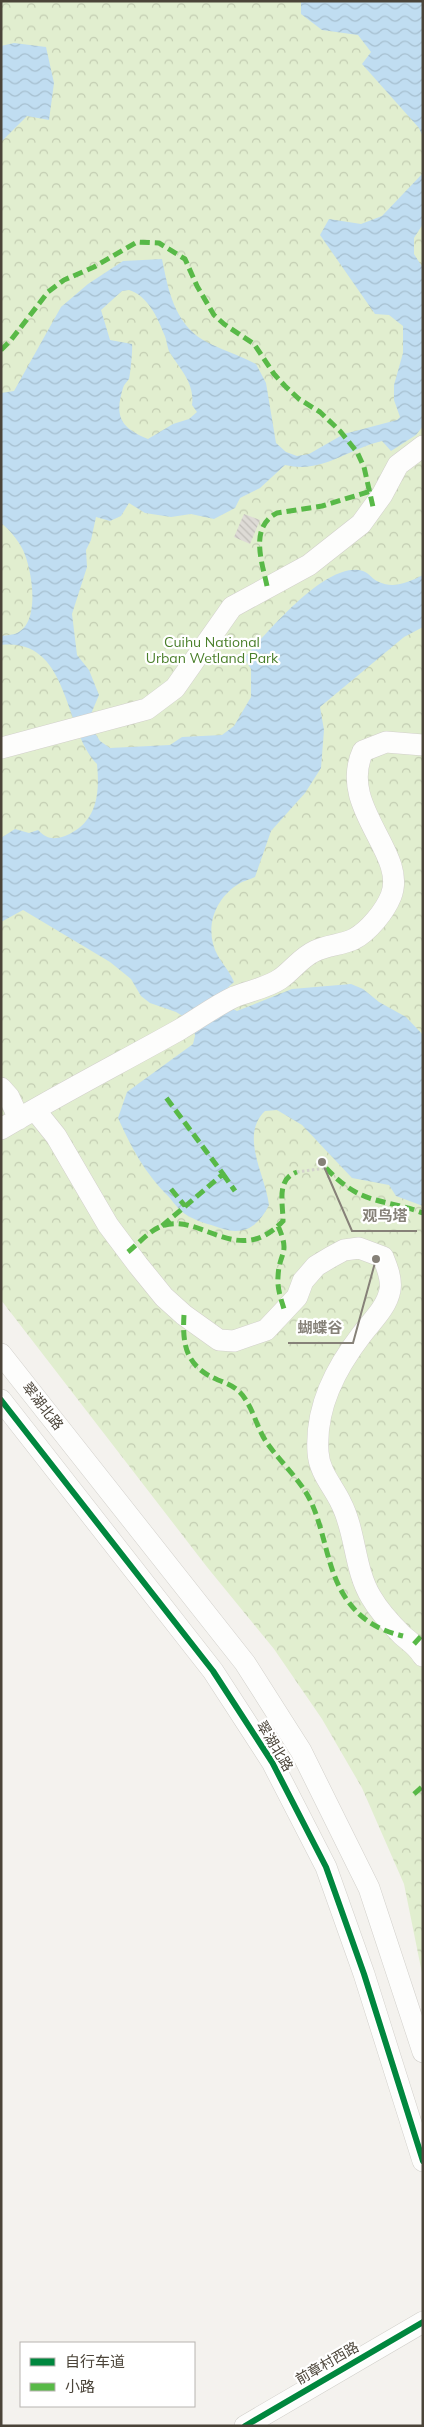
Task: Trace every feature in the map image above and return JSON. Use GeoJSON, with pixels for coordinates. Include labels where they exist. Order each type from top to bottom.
{"type":"FeatureCollection","features":[{"type":"Feature","properties":{"kind":"street"},"geometry":{"type":"LineString","coordinates":[[1,748],[147,709],[175,688],[232,607],[309,565],[362,524],[382,495],[398,465],[423,446]]}},
{"type":"Feature","properties":{"kind":"street"},"geometry":{"type":"LineString","coordinates":[[18,1119],[80,1082],[180,1029],[234,997],[280,979],[302,958],[315,951],[355,938],[375,920],[386,906],[394,885],[392,873],[359,794],[356,775],[357,765],[363,750],[386,742],[423,745]]}},
{"type":"Feature","properties":{"kind":"street"},"geometry":{"type":"LineString","coordinates":[[1,1088],[9,1097],[18,1119],[56,1136],[108,1225],[164,1297],[184,1315],[220,1340],[234,1341],[266,1330],[297,1297],[303,1281],[316,1266],[330,1257],[344,1250],[359,1248],[383,1257],[389,1271],[390,1290],[382,1308],[332,1379],[325,1397],[318,1452],[323,1472],[341,1503],[348,1521],[357,1560],[370,1595],[381,1612],[403,1636],[417,1646],[423,1656]]}},
{"type":"Feature","properties":{"kind":"street","name":"翠湖北路"},"geometry":{"type":"LineString","coordinates":[[1,1354],[244,1663],[302,1751],[369,1888],[423,2052]]}},
{"type":"Feature","properties":{"kind":"street","name":"翠湖北路"},"geometry":{"type":"LineString","coordinates":[[1,1400],[214,1671],[272,1762],[326,1867],[364,1974],[423,2161]]}},
{"type":"Feature","properties":{"kind":"street","name":"前章村西路"},"geometry":{"type":"LineString","coordinates":[[245,2426],[423,2322]]}},
{"type":"Feature","properties":{"kind":"path"},"geometry":{"type":"LineString","coordinates":[[297,1172],[326,1168]]}},
{"type":"Feature","properties":{"kind":"green space","name":"Cuihu National Urban Wetland Park"},"geometry":{"type":"Polygon","coordinates":[[[1,1],[423,1],[423,1978],[404,1884],[362,1788],[322,1719],[274,1649],[207,1567],[1,1300],[1,1]]]}},
{"type":"Feature","properties":{"kind":"water"},"geometry":{"type":"Polygon","coordinates":[[[301,1],[423,1],[423,137],[419,128],[362,64],[371,52],[358,35],[322,30],[301,14],[301,1]]]}},
{"type":"Feature","properties":{"kind":"water"},"geometry":{"type":"Polygon","coordinates":[[[14,43],[46,47],[54,83],[49,120],[27,116],[1,142],[1,46],[14,43]]]}},
{"type":"Feature","properties":{"kind":"water"},"geometry":{"type":"Polygon","coordinates":[[[423,173],[423,224],[414,238],[414,254],[423,268],[423,426],[416,435],[391,451],[382,441],[311,466],[285,465],[260,488],[240,498],[235,508],[214,519],[191,514],[171,517],[145,513],[129,503],[121,516],[110,521],[96,517],[91,540],[86,550],[87,567],[72,614],[77,655],[89,670],[99,695],[91,714],[93,730],[100,741],[110,748],[170,745],[182,737],[222,735],[234,726],[251,697],[251,669],[245,659],[246,656],[299,600],[316,587],[333,576],[349,571],[363,571],[377,581],[390,585],[407,582],[423,575],[423,627],[404,637],[320,707],[324,730],[321,768],[305,793],[271,831],[255,877],[239,884],[222,899],[213,917],[212,937],[218,956],[234,982],[224,991],[229,1007],[237,1011],[292,989],[351,984],[363,989],[379,1002],[406,1017],[423,1035],[423,1206],[396,1196],[389,1185],[352,1178],[302,1125],[277,1110],[265,1111],[258,1121],[254,1132],[254,1144],[269,1205],[260,1219],[249,1228],[236,1231],[229,1230],[193,1219],[179,1208],[146,1170],[118,1118],[127,1092],[193,1044],[194,1028],[189,1020],[176,1012],[150,1003],[141,996],[131,979],[110,962],[23,910],[1,922],[1,838],[15,829],[29,833],[38,830],[47,837],[54,838],[65,836],[76,830],[90,815],[94,806],[97,797],[98,775],[97,764],[86,749],[77,730],[62,688],[53,670],[40,655],[24,646],[1,645],[1,636],[15,634],[25,627],[32,607],[32,594],[29,569],[23,550],[13,535],[1,523],[1,393],[14,391],[61,307],[88,284],[123,261],[162,259],[174,304],[185,324],[193,333],[203,340],[256,364],[266,383],[276,443],[286,452],[297,456],[309,454],[344,434],[397,420],[400,417],[394,400],[394,385],[403,353],[403,326],[389,315],[375,314],[320,235],[329,219],[361,224],[382,216],[423,173]],[[129,290],[122,291],[101,310],[110,340],[132,344],[129,379],[123,387],[120,398],[119,407],[122,420],[131,430],[148,439],[173,424],[189,419],[197,412],[192,405],[189,384],[183,371],[169,351],[159,321],[146,302],[129,290]]]}},
{"type":"Feature","properties":{"kind":"building"},"geometry":{"type":"Polygon","coordinates":[[[244,514],[260,520],[250,544],[234,537],[244,514]]]}},
{"type":"Feature","properties":{"kind":"marked path"},"geometry":{"type":"LineString","coordinates":[[1,350],[48,292],[64,280],[94,267],[137,242],[159,243],[185,259],[197,286],[214,315],[254,344],[274,374],[285,386],[299,399],[320,412],[340,431],[357,452],[364,467],[373,507]]}},
{"type":"Feature","properties":{"kind":"marked path"},"geometry":{"type":"LineString","coordinates":[[267,586],[261,556],[260,536],[268,519],[277,513],[322,506],[371,491]]}},
{"type":"Feature","properties":{"kind":"marked path"},"geometry":{"type":"LineString","coordinates":[[162,1226],[223,1174],[165,1096]]}},
{"type":"Feature","properties":{"kind":"marked path"},"geometry":{"type":"LineString","coordinates":[[326,1168],[350,1189],[361,1195],[423,1213]]}},
{"type":"Feature","properties":{"kind":"marked path"},"geometry":{"type":"LineString","coordinates":[[128,1252],[158,1228],[177,1224],[191,1226],[235,1240],[251,1240],[266,1234],[283,1221],[283,1186],[290,1175],[297,1172]]}},
{"type":"Feature","properties":{"kind":"marked path"},"geometry":{"type":"LineString","coordinates":[[223,1174],[235,1191]]}},
{"type":"Feature","properties":{"kind":"marked path"},"geometry":{"type":"LineString","coordinates":[[171,1189],[185,1206]]}},
{"type":"Feature","properties":{"kind":"marked path"},"geometry":{"type":"LineString","coordinates":[[278,1226],[284,1243],[278,1281],[284,1309]]}},
{"type":"Feature","properties":{"kind":"marked path"},"geometry":{"type":"LineString","coordinates":[[184,1315],[184,1337],[193,1362],[199,1369],[231,1386],[241,1394],[250,1407],[267,1443],[308,1496],[317,1516],[335,1577],[347,1600],[359,1614],[372,1624],[403,1636]]}},
{"type":"Feature","properties":{"kind":"marked path"},"geometry":{"type":"LineString","coordinates":[[414,1644],[423,1634]]}},
{"type":"Feature","properties":{"kind":"marked path"},"geometry":{"type":"LineString","coordinates":[[414,1794],[423,1786]]}},
{"type":"Feature","properties":{"kind":"cycle path"},"geometry":{"type":"LineString","coordinates":[[1,1400],[213,1671],[272,1762],[326,1867],[364,1974],[423,2161]]}},
{"type":"Feature","properties":{"kind":"cycle path"},"geometry":{"type":"LineString","coordinates":[[245,2426],[423,2322]]}},
{"type":"Feature","properties":{"kind":"place","name":"观鸟塔"},"geometry":{"type":"Point","coordinates":[322,1162]}},
{"type":"Feature","properties":{"kind":"place","name":"蝴蝶谷"},"geometry":{"type":"Point","coordinates":[376,1259]}}]}
